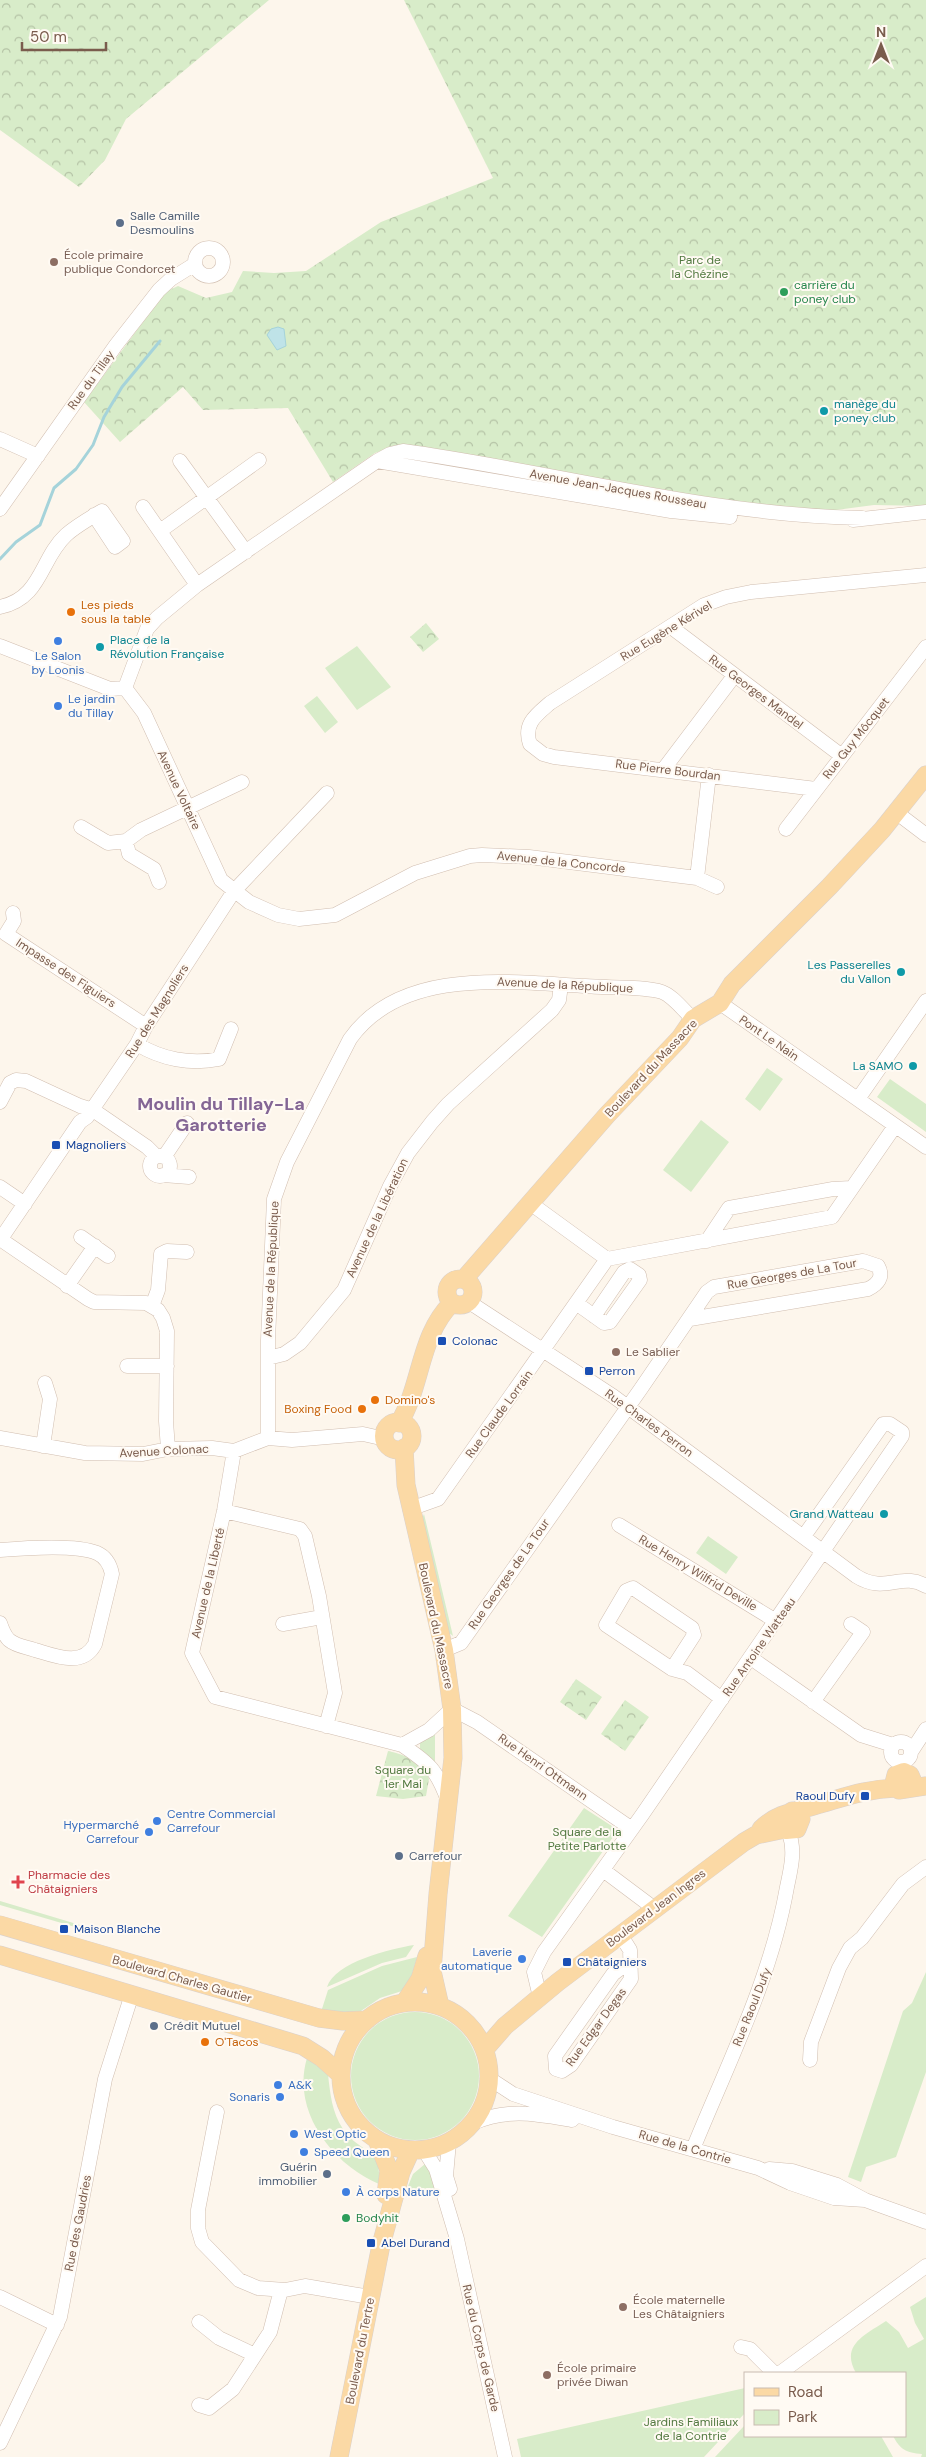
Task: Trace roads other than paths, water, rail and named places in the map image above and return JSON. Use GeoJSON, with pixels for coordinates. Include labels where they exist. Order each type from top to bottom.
{"type":"FeatureCollection","features":[{"type":"Feature","properties":{"kind":"main road","name":"Boulevard du Massacre"},"geometry":{"type":"LineString","coordinates":[[461,1303],[447,1296],[448,1286],[455,1280],[464,1279],[607,1115],[680,1038],[693,1019],[720,1003],[732,984],[829,887],[897,813],[926,775]]}},
{"type":"Feature","properties":{"kind":"main road"},"geometry":{"type":"LineString","coordinates":[[399,1422],[406,1425],[411,1432],[411,1439],[404,1448],[392,1448],[385,1439],[388,1427],[399,1422],[408,1405],[427,1345],[443,1313],[461,1303]]}},
{"type":"Feature","properties":{"kind":"main road","name":"Boulevard du Massacre"},"geometry":{"type":"LineString","coordinates":[[404,1448],[403,1466],[410,1509],[444,1650],[452,1709],[453,1758],[438,1894],[432,1971],[440,2006]]}},
{"type":"Feature","properties":{"kind":"main road","name":"Boulevard Jean Ingres"},"geometry":{"type":"LineString","coordinates":[[485,2049],[505,2026],[558,1982],[756,1835],[762,1827],[791,1823],[818,1805],[866,1790],[905,1769]]}},
{"type":"Feature","properties":{"kind":"main road","name":"Boulevard du Massacre"},"geometry":{"type":"LineString","coordinates":[[404,2002],[415,1989],[424,1970],[438,1894]]}},
{"type":"Feature","properties":{"kind":"main road","name":"Boulevard Charles Gautier"},"geometry":{"type":"LineString","coordinates":[[0,1925],[319,2018],[343,2021],[367,2020]]}},
{"type":"Feature","properties":{"kind":"main road"},"geometry":{"type":"LineString","coordinates":[[0,1955],[303,2046],[322,2058],[341,2075]]}},
{"type":"Feature","properties":{"kind":"main road","name":"Boulevard Jean Ingres"},"geometry":{"type":"LineString","coordinates":[[471,2026],[500,2019],[558,1982]]}},
{"type":"Feature","properties":{"kind":"main road"},"geometry":{"type":"LineString","coordinates":[[404,2002],[423,2002],[440,2006],[460,2016],[471,2026],[485,2049],[490,2078],[485,2102],[473,2123],[449,2142],[418,2150],[388,2145],[377,2140],[362,2128],[350,2112],[343,2094],[341,2075],[348,2045],[367,2020],[387,2007],[404,2002]]}},
{"type":"Feature","properties":{"kind":"main road","name":"Boulevard du Tertre"},"geometry":{"type":"LineString","coordinates":[[377,2140],[389,2170],[381,2245]]}},
{"type":"Feature","properties":{"kind":"main road","name":"Boulevard du Tertre"},"geometry":{"type":"LineString","coordinates":[[339,2457],[381,2245],[401,2172],[418,2150]]}},
{"type":"Feature","properties":{"kind":"street","name":"Rue du Tillay"},"geometry":{"type":"LineString","coordinates":[[0,509],[116,344],[159,290],[171,279],[195,264]]}},
{"type":"Feature","properties":{"kind":"street"},"geometry":{"type":"LineString","coordinates":[[0,438],[38,456]]}},
{"type":"Feature","properties":{"kind":"street","name":"Avenue Jean-Jacques Rousseau"},"geometry":{"type":"LineString","coordinates":[[124,688],[147,629],[197,585],[377,461],[390,454],[403,451],[726,507],[811,517],[862,518],[926,512]]}},
{"type":"Feature","properties":{"kind":"street"},"geometry":{"type":"LineString","coordinates":[[160,531],[259,460]]}},
{"type":"Feature","properties":{"kind":"street"},"geometry":{"type":"LineString","coordinates":[[180,461],[246,552]]}},
{"type":"Feature","properties":{"kind":"street"},"geometry":{"type":"LineString","coordinates":[[142,507],[197,585]]}},
{"type":"Feature","properties":{"kind":"street"},"geometry":{"type":"LineString","coordinates":[[0,607],[11,605],[26,596],[65,535],[94,515]]}},
{"type":"Feature","properties":{"kind":"street","name":"Rue Eugène Kérivel"},"geometry":{"type":"LineString","coordinates":[[528,738],[527,728],[534,716],[550,703],[704,605],[726,597],[750,592],[926,575]]}},
{"type":"Feature","properties":{"kind":"street","name":"Rue Georges Mandel"},"geometry":{"type":"LineString","coordinates":[[671,627],[842,756]]}},
{"type":"Feature","properties":{"kind":"street"},"geometry":{"type":"LineString","coordinates":[[0,646],[110,689],[124,688]]}},
{"type":"Feature","properties":{"kind":"street","name":"Rue Guy Môcquet"},"geometry":{"type":"LineString","coordinates":[[786,829],[926,647]]}},
{"type":"Feature","properties":{"kind":"street"},"geometry":{"type":"LineString","coordinates":[[663,770],[734,676]]}},
{"type":"Feature","properties":{"kind":"street","name":"Avenue Voltaire"},"geometry":{"type":"LineString","coordinates":[[124,688],[144,713],[221,880],[234,891]]}},
{"type":"Feature","properties":{"kind":"street","name":"Rue Pierre Bourdan"},"geometry":{"type":"LineString","coordinates":[[528,738],[530,744],[536,750],[554,757],[816,789]]}},
{"type":"Feature","properties":{"kind":"street"},"geometry":{"type":"LineString","coordinates":[[698,878],[710,775]]}},
{"type":"Feature","properties":{"kind":"street"},"geometry":{"type":"LineString","coordinates":[[81,827],[108,843],[126,841],[141,830],[242,782]]}},
{"type":"Feature","properties":{"kind":"street","name":"Rue des Magnoliers"},"geometry":{"type":"LineString","coordinates":[[0,1239],[80,1122],[93,1110],[234,891],[327,793]]}},
{"type":"Feature","properties":{"kind":"street"},"geometry":{"type":"LineString","coordinates":[[897,813],[926,835]]}},
{"type":"Feature","properties":{"kind":"street"},"geometry":{"type":"LineString","coordinates":[[126,841],[130,854],[154,868],[160,882]]}},
{"type":"Feature","properties":{"kind":"street","name":"Avenue de la Concorde"},"geometry":{"type":"LineString","coordinates":[[234,891],[249,902],[278,915],[299,920],[335,915],[415,873],[482,854],[530,857],[698,878],[718,887]]}},
{"type":"Feature","properties":{"kind":"street","name":"Impasse des Figuiers"},"geometry":{"type":"LineString","coordinates":[[13,912],[14,921],[6,934],[146,1026]]}},
{"type":"Feature","properties":{"kind":"street","name":"Avenue de la République"},"geometry":{"type":"LineString","coordinates":[[268,1438],[272,1217],[277,1187],[350,1039],[361,1025],[389,1005],[453,985],[496,980],[660,991],[693,1019]]}},
{"type":"Feature","properties":{"kind":"street","name":"Avenue de la Libération"},"geometry":{"type":"LineString","coordinates":[[268,1358],[292,1350],[333,1305],[352,1273],[390,1186],[408,1153],[448,1104],[552,1010],[559,1000],[561,985]]}},
{"type":"Feature","properties":{"kind":"street"},"geometry":{"type":"LineString","coordinates":[[858,1099],[926,1001]]}},
{"type":"Feature","properties":{"kind":"street","name":"Pont Le Nain"},"geometry":{"type":"LineString","coordinates":[[720,1003],[926,1147]]}},
{"type":"Feature","properties":{"kind":"street"},"geometry":{"type":"LineString","coordinates":[[137,1044],[153,1054],[200,1063],[219,1060],[231,1029]]}},
{"type":"Feature","properties":{"kind":"street"},"geometry":{"type":"LineString","coordinates":[[0,1102],[10,1083],[21,1080],[93,1110],[160,1156]]}},
{"type":"Feature","properties":{"kind":"street"},"geometry":{"type":"LineString","coordinates":[[187,1124],[160,1156],[150,1162],[150,1169],[156,1175],[189,1177]]}},
{"type":"Feature","properties":{"kind":"street"},"geometry":{"type":"LineString","coordinates":[[530,1203],[608,1259],[832,1217],[895,1126]]}},
{"type":"Feature","properties":{"kind":"street"},"geometry":{"type":"LineString","coordinates":[[0,1188],[25,1204]]}},
{"type":"Feature","properties":{"kind":"street"},"geometry":{"type":"LineString","coordinates":[[707,1241],[729,1208],[833,1189],[851,1188]]}},
{"type":"Feature","properties":{"kind":"street"},"geometry":{"type":"LineString","coordinates":[[81,1237],[108,1256]]}},
{"type":"Feature","properties":{"kind":"street"},"geometry":{"type":"LineString","coordinates":[[0,1239],[67,1286],[94,1302],[138,1302],[152,1306],[163,1318],[167,1331],[168,1448]]}},
{"type":"Feature","properties":{"kind":"street"},"geometry":{"type":"LineString","coordinates":[[67,1286],[95,1246]]}},
{"type":"Feature","properties":{"kind":"street"},"geometry":{"type":"LineString","coordinates":[[152,1306],[158,1290],[161,1254],[168,1251],[187,1252]]}},
{"type":"Feature","properties":{"kind":"street","name":"Rue Claude Lorrain"},"geometry":{"type":"LineString","coordinates":[[410,1509],[438,1499],[608,1259]]}},
{"type":"Feature","properties":{"kind":"street","name":"Rue Georges de La Tour"},"geometry":{"type":"LineString","coordinates":[[444,1650],[461,1643],[690,1319],[707,1292],[714,1287],[863,1261],[878,1266],[881,1271],[881,1276],[876,1285],[868,1288],[690,1319]]}},
{"type":"Feature","properties":{"kind":"street","name":"Rue Charles Perron"},"geometry":{"type":"LineString","coordinates":[[461,1303],[544,1351],[627,1407],[804,1536],[831,1560],[869,1584],[882,1585],[912,1580],[926,1586]]}},
{"type":"Feature","properties":{"kind":"street"},"geometry":{"type":"LineString","coordinates":[[576,1304],[594,1316]]}},
{"type":"Feature","properties":{"kind":"street"},"geometry":{"type":"LineString","coordinates":[[127,1366],[167,1366]]}},
{"type":"Feature","properties":{"kind":"street"},"geometry":{"type":"LineString","coordinates":[[43,1446],[50,1399],[45,1383]]}},
{"type":"Feature","properties":{"kind":"street","name":"Rue Antoine Watteau"},"geometry":{"type":"LineString","coordinates":[[539,1993],[533,1975],[538,1963],[824,1552],[902,1436],[902,1432],[890,1424],[884,1424],[804,1536]]}},
{"type":"Feature","properties":{"kind":"street","name":"Avenue Colonac"},"geometry":{"type":"LineString","coordinates":[[0,1438],[95,1453],[143,1454],[168,1448],[212,1448],[234,1451],[268,1438],[292,1440],[363,1434],[385,1439]]}},
{"type":"Feature","properties":{"kind":"street","name":"Avenue de la Liberté"},"geometry":{"type":"LineString","coordinates":[[234,1451],[224,1511],[192,1654],[215,1697],[402,1745],[420,1757],[436,1773],[448,1801]]}},
{"type":"Feature","properties":{"kind":"street"},"geometry":{"type":"LineString","coordinates":[[224,1511],[300,1529],[305,1536],[335,1693],[326,1726]]}},
{"type":"Feature","properties":{"kind":"street","name":"Rue Henry Wilfrid Deville"},"geometry":{"type":"LineString","coordinates":[[619,1525],[776,1621]]}},
{"type":"Feature","properties":{"kind":"street"},"geometry":{"type":"LineString","coordinates":[[0,1550],[30,1548],[88,1550],[105,1558],[111,1566],[112,1574],[96,1644],[93,1649],[82,1657],[66,1659],[16,1644],[4,1635],[0,1623]]}},
{"type":"Feature","properties":{"kind":"street"},"geometry":{"type":"LineString","coordinates":[[672,1669],[694,1635],[692,1628],[633,1588],[626,1591],[606,1625],[672,1669],[687,1673],[722,1699]]}},
{"type":"Feature","properties":{"kind":"street"},"geometry":{"type":"LineString","coordinates":[[283,1624],[322,1617]]}},
{"type":"Feature","properties":{"kind":"street"},"geometry":{"type":"LineString","coordinates":[[813,1702],[863,1632],[851,1624]]}},
{"type":"Feature","properties":{"kind":"street"},"geometry":{"type":"LineString","coordinates":[[751,1658],[905,1769],[924,1731]]}},
{"type":"Feature","properties":{"kind":"street"},"geometry":{"type":"LineString","coordinates":[[402,1745],[429,1730],[452,1709]]}},
{"type":"Feature","properties":{"kind":"street","name":"Rue Henri Ottmann"},"geometry":{"type":"LineString","coordinates":[[452,1709],[477,1722],[632,1829]]}},
{"type":"Feature","properties":{"kind":"street","name":"Rue Raoul Dufy"},"geometry":{"type":"LineString","coordinates":[[692,2149],[770,1961],[782,1916],[792,1859],[791,1823]]}},
{"type":"Feature","properties":{"kind":"street"},"geometry":{"type":"LineString","coordinates":[[810,2060],[815,2033],[839,1968],[850,1948],[862,1938],[903,1884],[926,1867]]}},
{"type":"Feature","properties":{"kind":"street"},"geometry":{"type":"LineString","coordinates":[[603,1870],[655,1909]]}},
{"type":"Feature","properties":{"kind":"street"},"geometry":{"type":"LineString","coordinates":[[616,1938],[625,1942],[630,1950],[630,1961]]}},
{"type":"Feature","properties":{"kind":"street","name":"Rue Edgar Degas"},"geometry":{"type":"LineString","coordinates":[[630,1961],[631,1979],[568,2069],[562,2071],[556,2069],[555,2056],[613,1974],[630,1961]]}},
{"type":"Feature","properties":{"kind":"street","name":"Rue des Gaudries"},"geometry":{"type":"LineString","coordinates":[[0,2443],[60,2317],[105,2078],[132,1994]]}},
{"type":"Feature","properties":{"kind":"street","name":"Rue de la Contrie"},"geometry":{"type":"LineString","coordinates":[[490,2078],[513,2094],[613,2127],[758,2168],[790,2183],[834,2198],[865,2200],[926,2222]]}},
{"type":"Feature","properties":{"kind":"street"},"geometry":{"type":"LineString","coordinates":[[217,2112],[198,2210],[199,2236],[202,2242],[238,2280],[258,2288],[281,2290],[305,2286],[370,2297]]}},
{"type":"Feature","properties":{"kind":"street","name":"Rue de la Contrie"},"geometry":{"type":"LineString","coordinates":[[473,2123],[490,2115],[509,2113],[546,2116],[613,2127]]}},
{"type":"Feature","properties":{"kind":"street","name":"Rue du Corps de Garde"},"geometry":{"type":"LineString","coordinates":[[449,2142],[446,2176],[454,2202],[456,2240]]}},
{"type":"Feature","properties":{"kind":"street","name":"Rue du Corps de Garde"},"geometry":{"type":"LineString","coordinates":[[418,2150],[436,2169],[456,2240],[505,2457]]}},
{"type":"Feature","properties":{"kind":"street"},"geometry":{"type":"LineString","coordinates":[[781,2372],[926,2266]]}},
{"type":"Feature","properties":{"kind":"street"},"geometry":{"type":"LineString","coordinates":[[199,2405],[209,2408],[232,2389],[273,2326],[281,2290]]}},
{"type":"Feature","properties":{"kind":"street"},"geometry":{"type":"LineString","coordinates":[[0,2297],[57,2325]]}},
{"type":"Feature","properties":{"kind":"street"},"geometry":{"type":"LineString","coordinates":[[199,2322],[219,2338],[255,2354]]}},
{"type":"Feature","properties":{"kind":"street"},"geometry":{"type":"LineString","coordinates":[[741,2348],[750,2349],[773,2372]]}},
{"type":"Feature","properties":{"kind":"water"},"geometry":{"type":"Polygon","coordinates":[[[278,327],[284,329],[286,346],[277,350],[267,335],[271,329],[278,327]]]}},
{"type":"Feature","properties":{"kind":"waterway"},"geometry":{"type":"LineString","coordinates":[[0,559],[16,542],[40,525],[54,488],[76,469],[93,445],[104,417],[122,387],[160,341]]}},
{"type":"Feature","properties":{"kind":"place","name":"Salle Camille Desmoulins"},"geometry":{"type":"Point","coordinates":[120,223]}},
{"type":"Feature","properties":{"kind":"place","name":"École primaire publique Condorcet"},"geometry":{"type":"Point","coordinates":[54,262]}},
{"type":"Feature","properties":{"kind":"place","name":"carrière du poney club"},"geometry":{"type":"Point","coordinates":[784,292]}},
{"type":"Feature","properties":{"kind":"place","name":"manège du poney club"},"geometry":{"type":"Point","coordinates":[824,411]}},
{"type":"Feature","properties":{"kind":"place","name":"Les pieds sous la table"},"geometry":{"type":"Point","coordinates":[71,612]}},
{"type":"Feature","properties":{"kind":"place","name":"Le Salon by Loonis"},"geometry":{"type":"Point","coordinates":[58,641]}},
{"type":"Feature","properties":{"kind":"place","name":"Place de la Révolution Française"},"geometry":{"type":"Point","coordinates":[100,647]}},
{"type":"Feature","properties":{"kind":"place","name":"Le jardin du Tillay"},"geometry":{"type":"Point","coordinates":[58,706]}},
{"type":"Feature","properties":{"kind":"place","name":"Les Passerelles du Vallon"},"geometry":{"type":"Point","coordinates":[901,972]}},
{"type":"Feature","properties":{"kind":"place","name":"La SAMO"},"geometry":{"type":"Point","coordinates":[913,1066]}},
{"type":"Feature","properties":{"kind":"place","name":"Magnoliers"},"geometry":{"type":"Point","coordinates":[56,1145]}},
{"type":"Feature","properties":{"kind":"place","name":"Colonac"},"geometry":{"type":"Point","coordinates":[442,1341]}},
{"type":"Feature","properties":{"kind":"place","name":"Le Sablier"},"geometry":{"type":"Point","coordinates":[616,1352]}},
{"type":"Feature","properties":{"kind":"place","name":"Perron"},"geometry":{"type":"Point","coordinates":[589,1371]}},
{"type":"Feature","properties":{"kind":"place","name":"Domino's"},"geometry":{"type":"Point","coordinates":[375,1400]}},
{"type":"Feature","properties":{"kind":"place","name":"Boxing Food"},"geometry":{"type":"Point","coordinates":[362,1409]}},
{"type":"Feature","properties":{"kind":"place","name":"Grand Watteau"},"geometry":{"type":"Point","coordinates":[884,1514]}},
{"type":"Feature","properties":{"kind":"place","name":"Raoul Dufy"},"geometry":{"type":"Point","coordinates":[865,1796]}},
{"type":"Feature","properties":{"kind":"place","name":"Centre Commercial Carrefour"},"geometry":{"type":"Point","coordinates":[157,1821]}},
{"type":"Feature","properties":{"kind":"place","name":"Hypermarché Carrefour"},"geometry":{"type":"Point","coordinates":[149,1832]}},
{"type":"Feature","properties":{"kind":"place","name":"Carrefour"},"geometry":{"type":"Point","coordinates":[399,1856]}},
{"type":"Feature","properties":{"kind":"place","name":"Pharmacie des Châtaigniers"},"geometry":{"type":"Point","coordinates":[18,1882]}},
{"type":"Feature","properties":{"kind":"place","name":"Maison Blanche"},"geometry":{"type":"Point","coordinates":[64,1929]}},
{"type":"Feature","properties":{"kind":"place","name":"Laverie automatique"},"geometry":{"type":"Point","coordinates":[522,1959]}},
{"type":"Feature","properties":{"kind":"place","name":"Châtaigniers"},"geometry":{"type":"Point","coordinates":[567,1962]}},
{"type":"Feature","properties":{"kind":"place","name":"Crédit Mutuel"},"geometry":{"type":"Point","coordinates":[154,2026]}},
{"type":"Feature","properties":{"kind":"place","name":"O'Tacos"},"geometry":{"type":"Point","coordinates":[205,2042]}},
{"type":"Feature","properties":{"kind":"place","name":"A&K"},"geometry":{"type":"Point","coordinates":[278,2085]}},
{"type":"Feature","properties":{"kind":"place","name":"Sonaris"},"geometry":{"type":"Point","coordinates":[280,2097]}},
{"type":"Feature","properties":{"kind":"place","name":"West Optic"},"geometry":{"type":"Point","coordinates":[294,2134]}},
{"type":"Feature","properties":{"kind":"place","name":"Speed Queen"},"geometry":{"type":"Point","coordinates":[304,2152]}},
{"type":"Feature","properties":{"kind":"place","name":"Guérin immobilier"},"geometry":{"type":"Point","coordinates":[327,2174]}},
{"type":"Feature","properties":{"kind":"place","name":"À corps Nature"},"geometry":{"type":"Point","coordinates":[346,2192]}},
{"type":"Feature","properties":{"kind":"place","name":"Bodyhit"},"geometry":{"type":"Point","coordinates":[346,2218]}},
{"type":"Feature","properties":{"kind":"place","name":"Abel Durand"},"geometry":{"type":"Point","coordinates":[371,2243]}},
{"type":"Feature","properties":{"kind":"place","name":"École maternelle Les Châtaigniers"},"geometry":{"type":"Point","coordinates":[623,2307]}},
{"type":"Feature","properties":{"kind":"place","name":"École primaire privée Diwan"},"geometry":{"type":"Point","coordinates":[547,2375]}},
{"type":"Feature","properties":{"kind":"district","name":"Moulin du Tillay-La Garotterie"},"geometry":{"type":"Point","coordinates":[221,1114]}},
{"type":"Feature","properties":{"kind":"park label","name":"Parc de la Chézine"},"geometry":{"type":"Point","coordinates":[700,267]}},
{"type":"Feature","properties":{"kind":"park label","name":"Square du 1er Mai"},"geometry":{"type":"Point","coordinates":[403,1777]}},
{"type":"Feature","properties":{"kind":"park label","name":"Square de la Petite Parlotte"},"geometry":{"type":"Point","coordinates":[587,1839]}},
{"type":"Feature","properties":{"kind":"park label","name":"Jardins Familiaux de la Contrie"},"geometry":{"type":"Point","coordinates":[691,2429]}}]}
